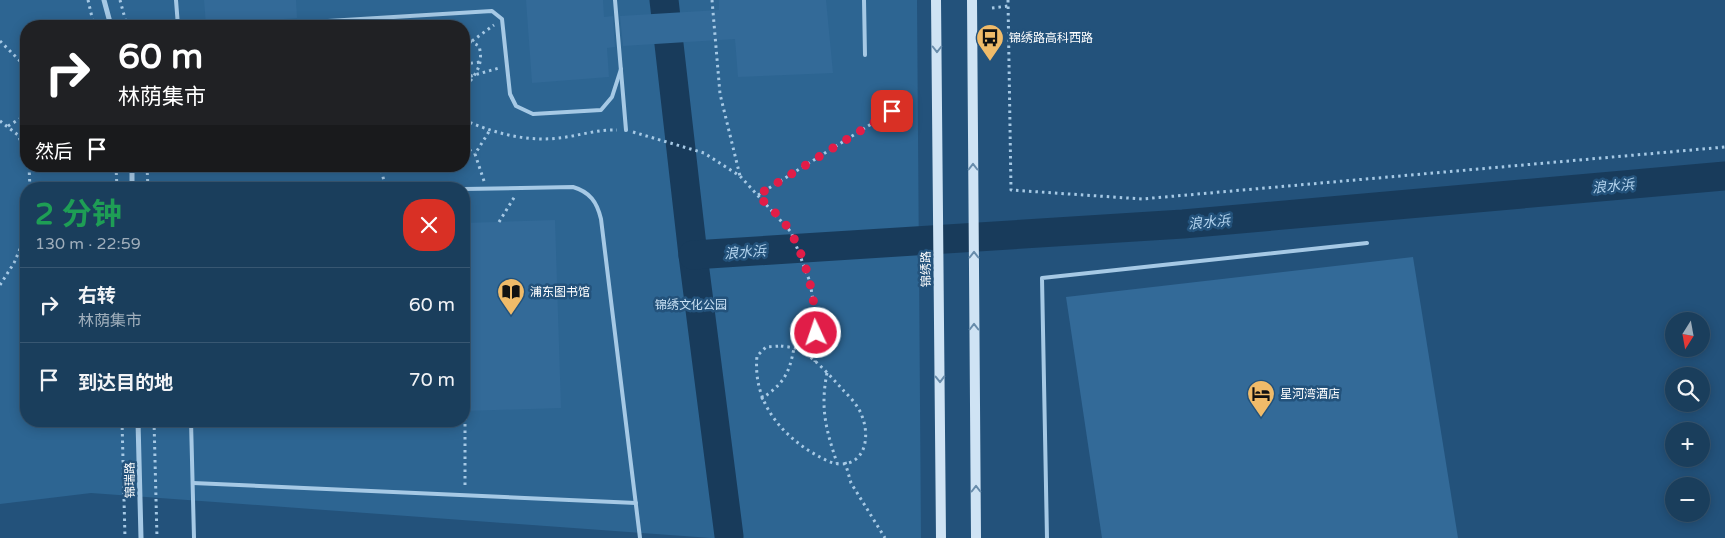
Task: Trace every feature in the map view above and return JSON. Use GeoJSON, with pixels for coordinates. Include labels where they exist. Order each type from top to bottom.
{"type":"FeatureCollection","features":[{"type":"Feature","properties":{"kind":"main road","name":"锦绣路"},"geometry":{"type":"LineString","coordinates":[[936,0],[941,538]]}},
{"type":"Feature","properties":{"kind":"main road"},"geometry":{"type":"LineString","coordinates":[[972,0],[976,538]]}},
{"type":"Feature","properties":{"kind":"street"},"geometry":{"type":"LineString","coordinates":[[104,0],[109,20]]}},
{"type":"Feature","properties":{"kind":"street","name":"锦瑞路"},"geometry":{"type":"LineString","coordinates":[[138,427],[141,538]]}},
{"type":"Feature","properties":{"kind":"lane"},"geometry":{"type":"LineString","coordinates":[[176,0],[178,20]]}},
{"type":"Feature","properties":{"kind":"lane"},"geometry":{"type":"LineString","coordinates":[[615,0],[626,130]]}},
{"type":"Feature","properties":{"kind":"lane"},"geometry":{"type":"LineString","coordinates":[[864,0],[865,56]]}},
{"type":"Feature","properties":{"kind":"lane"},"geometry":{"type":"LineString","coordinates":[[344,20],[492,11],[502,19],[510,94],[516,106],[533,114],[601,110],[612,97],[621,69]]}},
{"type":"Feature","properties":{"kind":"lane"},"geometry":{"type":"LineString","coordinates":[[470,189],[573,187],[591,196],[599,211],[640,538]]}},
{"type":"Feature","properties":{"kind":"lane"},"geometry":{"type":"LineString","coordinates":[[1047,538],[1042,278],[1368,242]]}},
{"type":"Feature","properties":{"kind":"lane"},"geometry":{"type":"LineString","coordinates":[[191,427],[194,538]]}},
{"type":"Feature","properties":{"kind":"lane"},"geometry":{"type":"LineString","coordinates":[[192,483],[636,503]]}},
{"type":"Feature","properties":{"kind":"path"},"geometry":{"type":"LineString","coordinates":[[88,0],[93,20]]}},
{"type":"Feature","properties":{"kind":"path"},"geometry":{"type":"LineString","coordinates":[[120,0],[125,20]]}},
{"type":"Feature","properties":{"kind":"path"},"geometry":{"type":"LineString","coordinates":[[712,0],[720,94],[740,176]]}},
{"type":"Feature","properties":{"kind":"path"},"geometry":{"type":"LineString","coordinates":[[1008,0],[1011,190],[1142,199],[1725,147]]}},
{"type":"Feature","properties":{"kind":"path"},"geometry":{"type":"LineString","coordinates":[[992,8],[1008,6]]}},
{"type":"Feature","properties":{"kind":"path"},"geometry":{"type":"LineString","coordinates":[[470,81],[478,72],[480,62],[479,46],[472,41],[502,19]]}},
{"type":"Feature","properties":{"kind":"path"},"geometry":{"type":"LineString","coordinates":[[0,41],[20,61]]}},
{"type":"Feature","properties":{"kind":"path"},"geometry":{"type":"LineString","coordinates":[[470,63],[480,62]]}},
{"type":"Feature","properties":{"kind":"path"},"geometry":{"type":"LineString","coordinates":[[470,75],[507,66]]}},
{"type":"Feature","properties":{"kind":"path"},"geometry":{"type":"LineString","coordinates":[[758,195],[892,111]]}},
{"type":"Feature","properties":{"kind":"path"},"geometry":{"type":"LineString","coordinates":[[8,126],[20,119]]}},
{"type":"Feature","properties":{"kind":"path"},"geometry":{"type":"LineString","coordinates":[[0,121],[18,135],[20,140]]}},
{"type":"Feature","properties":{"kind":"path"},"geometry":{"type":"LineString","coordinates":[[470,122],[505,136],[549,138],[610,130],[626,130],[704,153],[740,176],[791,232],[810,282],[816,319],[815,362]]}},
{"type":"Feature","properties":{"kind":"path"},"geometry":{"type":"LineString","coordinates":[[475,154],[490,130]]}},
{"type":"Feature","properties":{"kind":"path"},"geometry":{"type":"LineString","coordinates":[[470,150],[475,154],[486,188]]}},
{"type":"Feature","properties":{"kind":"path"},"geometry":{"type":"LineString","coordinates":[[499,222],[521,188]]}},
{"type":"Feature","properties":{"kind":"path"},"geometry":{"type":"LineString","coordinates":[[0,285],[14,263],[20,249]]}},
{"type":"Feature","properties":{"kind":"path"},"geometry":{"type":"LineString","coordinates":[[781,346],[799,349],[815,362],[853,400],[862,416],[866,442],[862,454],[854,460],[838,463],[824,460],[795,442],[771,416],[761,399],[755,369],[757,356],[766,347],[781,346]]}},
{"type":"Feature","properties":{"kind":"path"},"geometry":{"type":"LineString","coordinates":[[761,399],[778,387],[786,376],[794,348]]}},
{"type":"Feature","properties":{"kind":"path"},"geometry":{"type":"LineString","coordinates":[[827,373],[824,387],[824,421],[838,463]]}},
{"type":"Feature","properties":{"kind":"path"},"geometry":{"type":"LineString","coordinates":[[122,427],[125,538]]}},
{"type":"Feature","properties":{"kind":"path"},"geometry":{"type":"LineString","coordinates":[[154,427],[157,538]]}},
{"type":"Feature","properties":{"kind":"path"},"geometry":{"type":"LineString","coordinates":[[465,427],[465,495]]}},
{"type":"Feature","properties":{"kind":"path"},"geometry":{"type":"LineString","coordinates":[[845,462],[850,483],[885,538]]}},
{"type":"Feature","properties":{"kind":"green space","name":"锦绣文化公园"},"geometry":{"type":"Polygon","coordinates":[[[0,0],[917,0],[921,538],[711,538],[91,493],[0,504],[0,0]]]}},
{"type":"Feature","properties":{"kind":"building"},"geometry":{"type":"Polygon","coordinates":[[[204,0],[296,0],[297,18],[206,20],[204,0]]]}},
{"type":"Feature","properties":{"kind":"building"},"geometry":{"type":"Polygon","coordinates":[[[526,0],[603,0],[604,17],[613,16],[615,47],[607,48],[609,77],[532,83],[526,0]]]}},
{"type":"Feature","properties":{"kind":"building"},"geometry":{"type":"Polygon","coordinates":[[[719,0],[826,0],[833,73],[738,77],[735,39],[623,46],[620,16],[719,10],[719,0]]]}},
{"type":"Feature","properties":{"kind":"building","name":"浦东图书馆"},"geometry":{"type":"Polygon","coordinates":[[[555,220],[561,408],[470,411],[470,223],[555,220]]]}},
{"type":"Feature","properties":{"kind":"building","name":"星河湾酒店"},"geometry":{"type":"Polygon","coordinates":[[[1413,257],[1458,538],[1102,538],[1066,297],[1413,257]]]}},
{"type":"Feature","properties":{"kind":"waterway"},"geometry":{"type":"LineString","coordinates":[[664,0],[693,255],[729,536]]}},
{"type":"Feature","properties":{"kind":"waterway","name":"浪水浜"},"geometry":{"type":"LineString","coordinates":[[693,255],[1183,224],[1725,176]]}},
{"type":"Feature","properties":{"kind":"place","name":"锦绣路高科西路"},"geometry":{"type":"Point","coordinates":[990,62]}},
{"type":"Feature","properties":{"kind":"place","name":"浦东图书馆"},"geometry":{"type":"Point","coordinates":[511,316]}},
{"type":"Feature","properties":{"kind":"place","name":"星河湾酒店"},"geometry":{"type":"Point","coordinates":[1261,418]}},
{"type":"Feature","properties":{"kind":"route"},"geometry":{"type":"LineString","coordinates":[[816,333],[816,319],[810,282],[791,232],[758,195],[892,111]]}}]}
